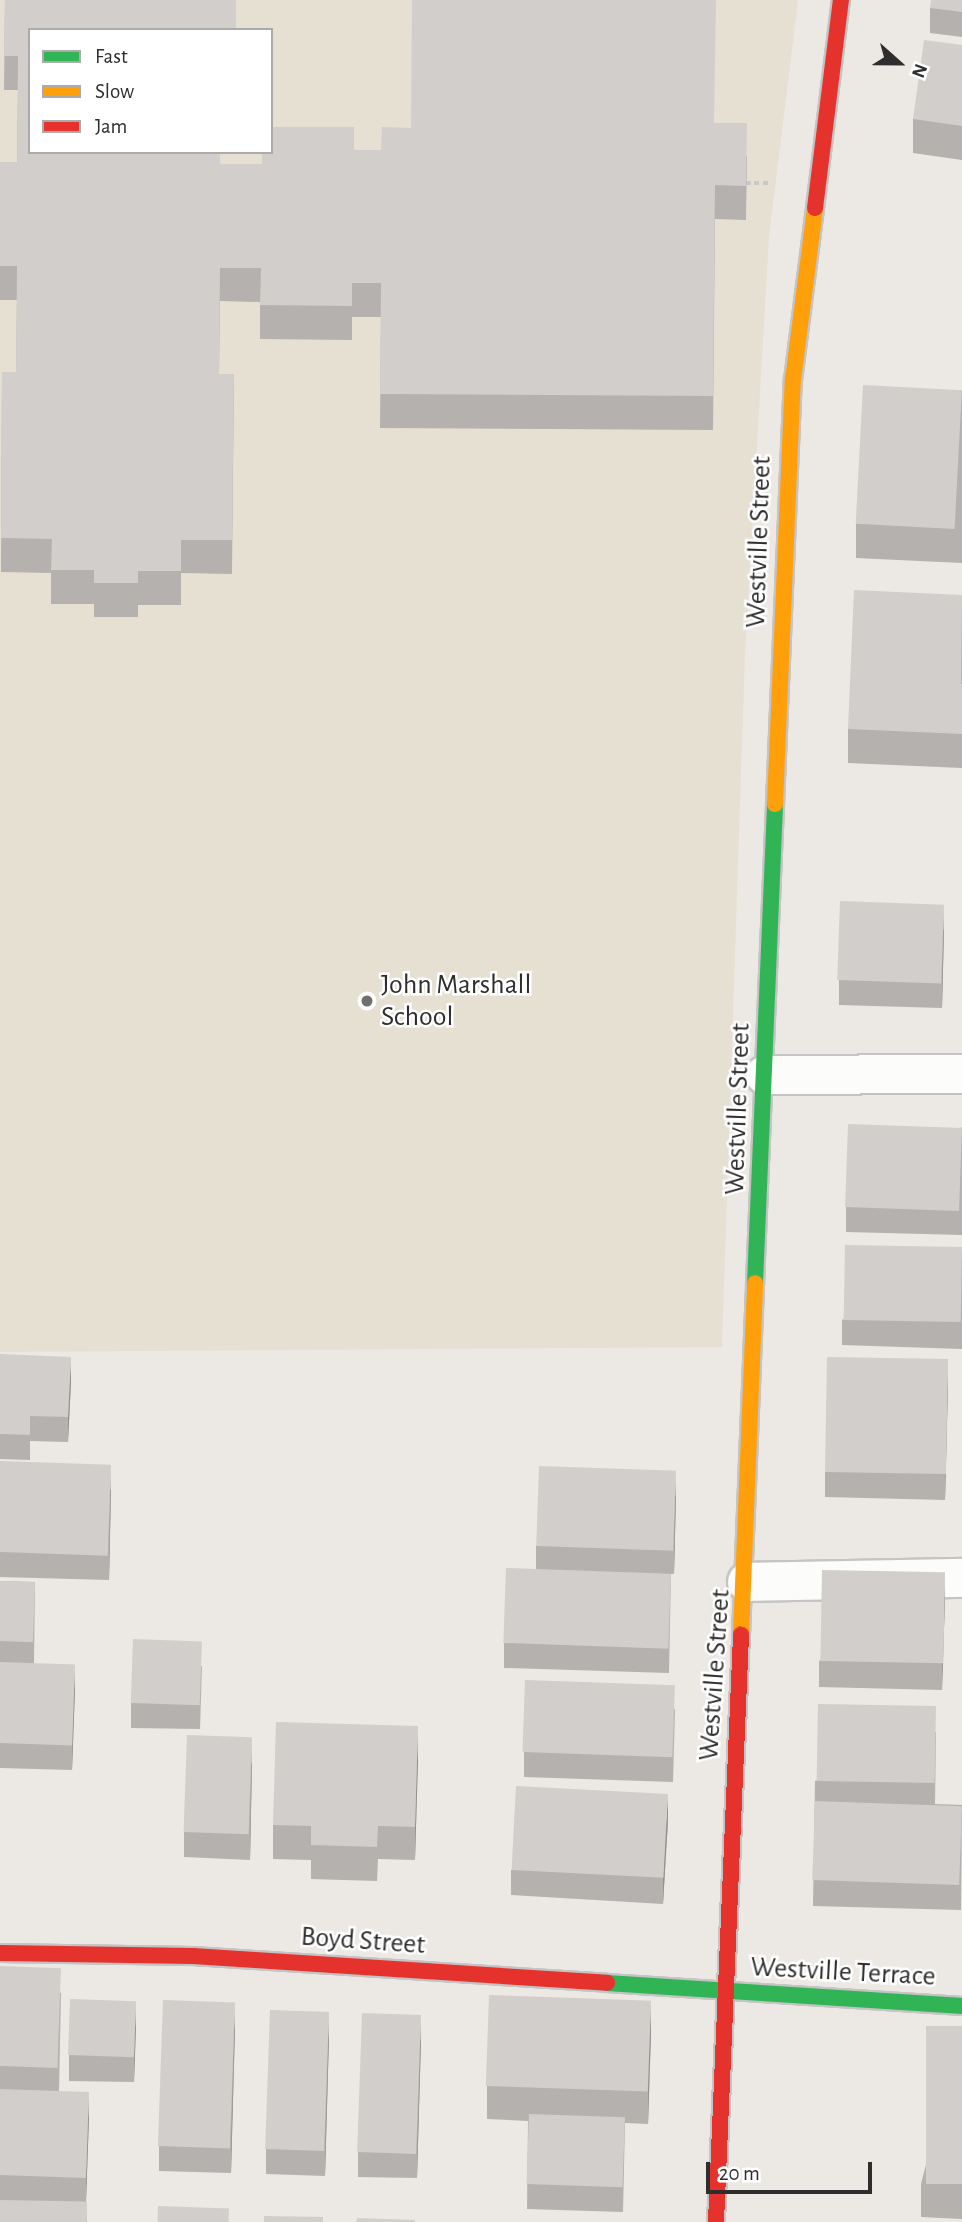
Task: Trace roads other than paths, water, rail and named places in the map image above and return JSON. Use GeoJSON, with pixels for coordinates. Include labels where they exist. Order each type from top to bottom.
{"type":"FeatureCollection","features":[{"type":"Feature","properties":{"kind":"street","name":"Westville Street"},"geometry":{"type":"LineString","coordinates":[[716,2222],[722,1991],[747,1583],[793,380],[841,0]]}},
{"type":"Feature","properties":{"kind":"street"},"geometry":{"type":"LineString","coordinates":[[765,1075],[962,1074]]}},
{"type":"Feature","properties":{"kind":"street"},"geometry":{"type":"LineString","coordinates":[[747,1583],[962,1578]]}},
{"type":"Feature","properties":{"kind":"street","name":"Boyd Street"},"geometry":{"type":"LineString","coordinates":[[0,1953],[193,1956],[722,1991]]}},
{"type":"Feature","properties":{"kind":"street","name":"Westville Terrace"},"geometry":{"type":"LineString","coordinates":[[722,1991],[962,2006]]}},
{"type":"Feature","properties":{"kind":"place","name":"John Marshall School"},"geometry":{"type":"Point","coordinates":[367,1001]}}]}
